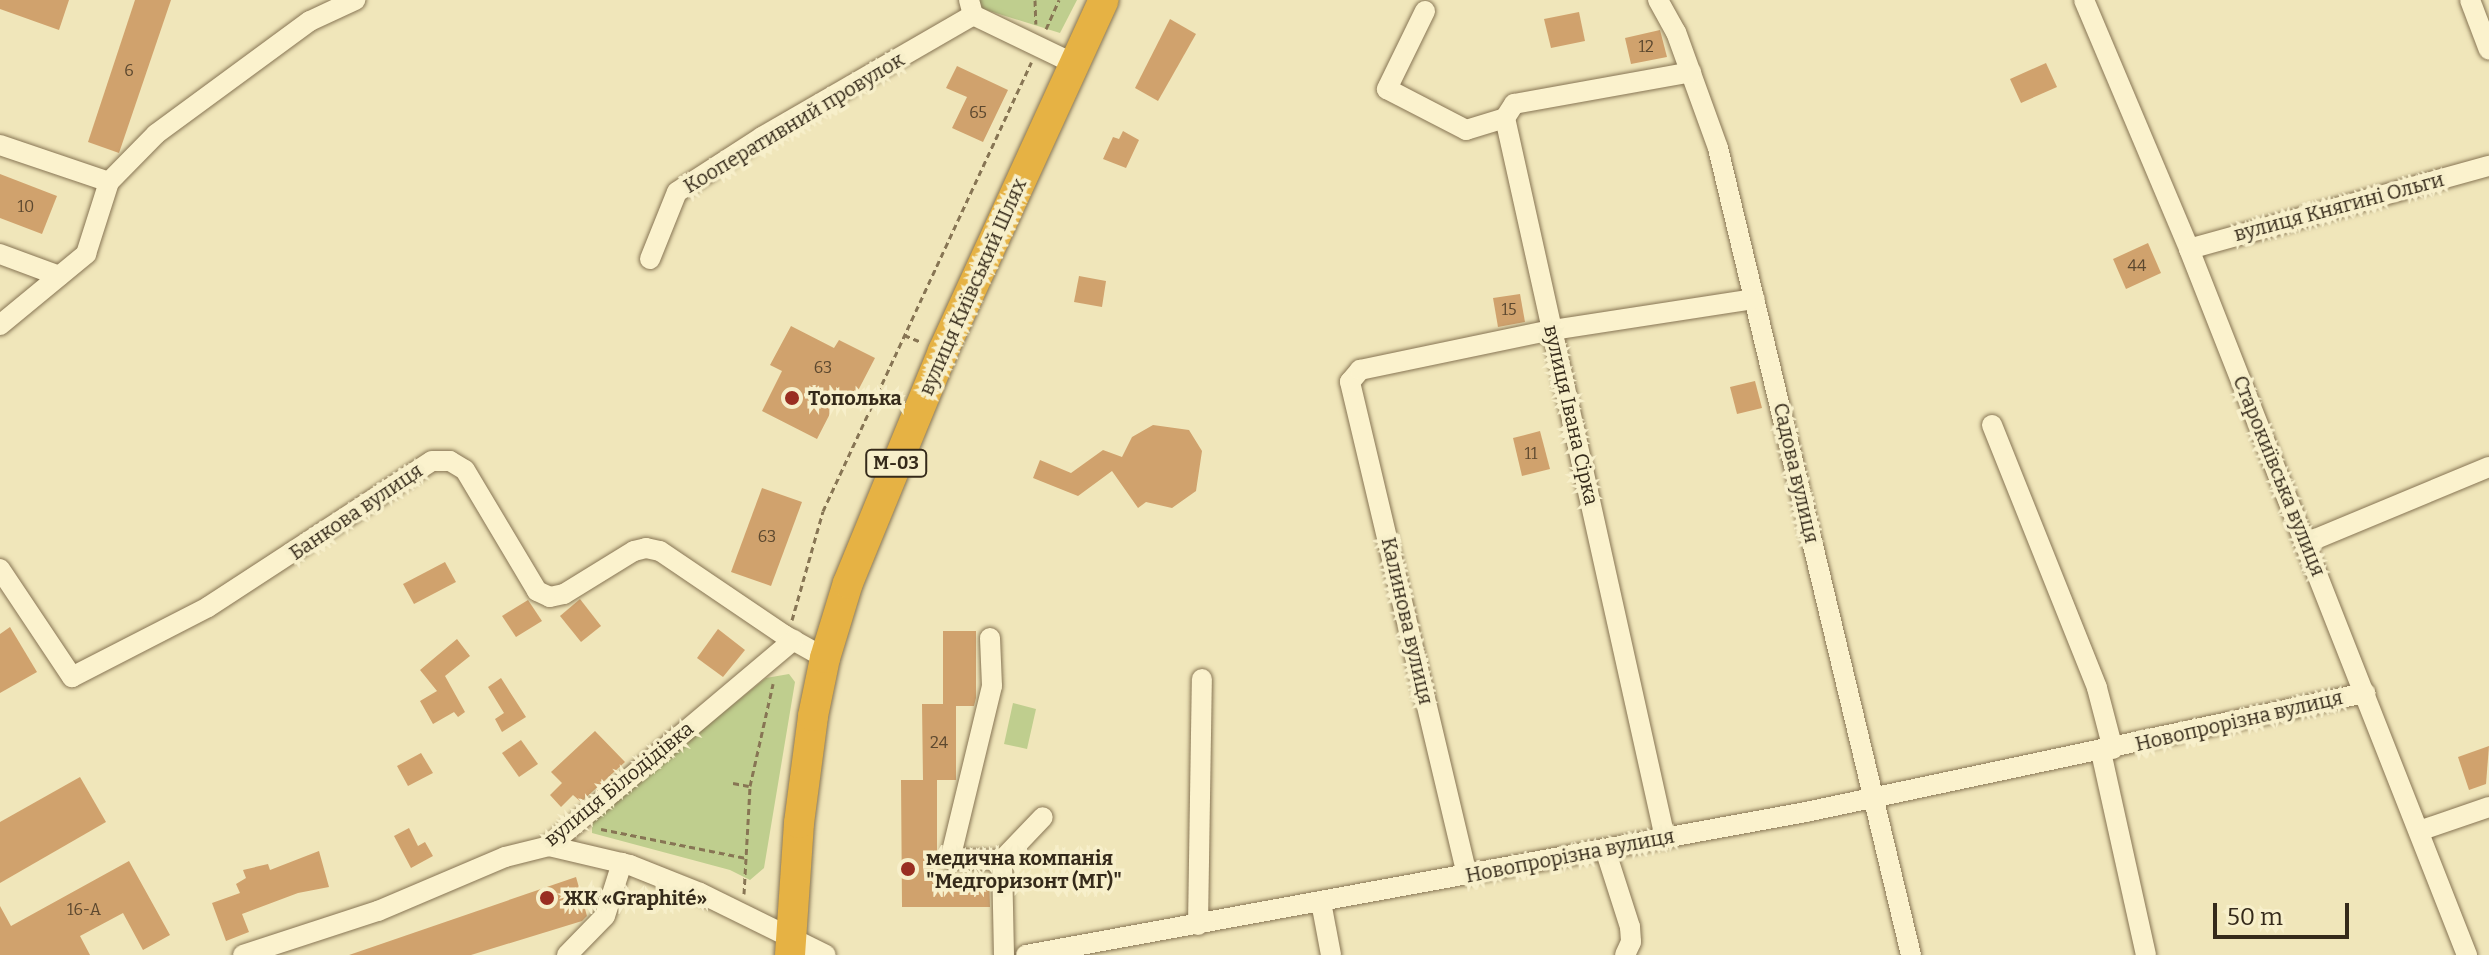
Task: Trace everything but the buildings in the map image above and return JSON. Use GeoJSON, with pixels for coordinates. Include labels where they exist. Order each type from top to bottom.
{"type":"FeatureCollection","features":[{"type":"Feature","properties":{"kind":"highway","name":"вулиця Київський Шлях"},"geometry":{"type":"LineString","coordinates":[[790,946],[799,823],[813,716],[825,658],[848,583],[902,447],[1104,0]]}},
{"type":"Feature","properties":{"kind":"street"},"geometry":{"type":"LineString","coordinates":[[0,325],[86,254],[109,182],[156,134],[310,21],[355,0]]}},
{"type":"Feature","properties":{"kind":"street","name":"Садова вулиця"},"geometry":{"type":"LineString","coordinates":[[1658,0],[1676,32],[1718,148],[1911,955]]}},
{"type":"Feature","properties":{"kind":"street","name":"Старокиївська вулиця"},"geometry":{"type":"LineString","coordinates":[[2084,0],[2189,249],[2467,955]]}},
{"type":"Feature","properties":{"kind":"street"},"geometry":{"type":"LineString","coordinates":[[2470,0],[2489,50]]}},
{"type":"Feature","properties":{"kind":"street"},"geometry":{"type":"LineString","coordinates":[[971,8],[1037,48],[1066,60],[1072,70]]}},
{"type":"Feature","properties":{"kind":"street","name":"Кооперативний провулок"},"geometry":{"type":"LineString","coordinates":[[650,259],[677,192],[971,8]]}},
{"type":"Feature","properties":{"kind":"street"},"geometry":{"type":"LineString","coordinates":[[1425,11],[1387,89],[1466,130],[1505,118],[1514,104],[1691,72]]}},
{"type":"Feature","properties":{"kind":"street","name":"вулиця Івана Сірка"},"geometry":{"type":"LineString","coordinates":[[1505,118],[1665,838]]}},
{"type":"Feature","properties":{"kind":"street"},"geometry":{"type":"LineString","coordinates":[[0,145],[109,182]]}},
{"type":"Feature","properties":{"kind":"street","name":"вулиця Княгині Ольги"},"geometry":{"type":"LineString","coordinates":[[2189,249],[2489,166]]}},
{"type":"Feature","properties":{"kind":"street"},"geometry":{"type":"LineString","coordinates":[[0,254],[59,276]]}},
{"type":"Feature","properties":{"kind":"street"},"geometry":{"type":"LineString","coordinates":[[1552,330],[1755,299]]}},
{"type":"Feature","properties":{"kind":"street","name":"Калинова вулиця"},"geometry":{"type":"LineString","coordinates":[[1467,875],[1350,382],[1360,370],[1552,330]]}},
{"type":"Feature","properties":{"kind":"street","name":"Новопрорізна вулиця"},"geometry":{"type":"LineString","coordinates":[[1992,425],[2097,688],[2107,751]]}},
{"type":"Feature","properties":{"kind":"street","name":"Банкова вулиця"},"geometry":{"type":"LineString","coordinates":[[0,569],[72,677],[208,607],[432,461],[450,461],[465,470],[537,591],[550,597],[564,594],[634,551],[646,548],[660,551],[786,643],[825,658]]}},
{"type":"Feature","properties":{"kind":"street"},"geometry":{"type":"LineString","coordinates":[[2306,543],[2489,467]]}},
{"type":"Feature","properties":{"kind":"street"},"geometry":{"type":"LineString","coordinates":[[990,638],[992,686],[950,859],[1002,860]]}},
{"type":"Feature","properties":{"kind":"street","name":"вулиця Білодідівка"},"geometry":{"type":"LineString","coordinates":[[243,955],[378,911],[505,857],[549,846],[786,643]]}},
{"type":"Feature","properties":{"kind":"street"},"geometry":{"type":"LineString","coordinates":[[1198,925],[1202,679]]}},
{"type":"Feature","properties":{"kind":"street","name":"Новопрорізна вулиця"},"geometry":{"type":"LineString","coordinates":[[1026,955],[1665,838],[2107,751],[2365,693]]}},
{"type":"Feature","properties":{"kind":"street"},"geometry":{"type":"LineString","coordinates":[[2107,751],[2146,955]]}},
{"type":"Feature","properties":{"kind":"street"},"geometry":{"type":"LineString","coordinates":[[2419,831],[2489,807]]}},
{"type":"Feature","properties":{"kind":"street"},"geometry":{"type":"LineString","coordinates":[[1004,955],[1002,860],[1043,817]]}},
{"type":"Feature","properties":{"kind":"street"},"geometry":{"type":"LineString","coordinates":[[549,846],[622,863],[743,914],[790,946],[826,955]]}},
{"type":"Feature","properties":{"kind":"street"},"geometry":{"type":"LineString","coordinates":[[1605,849],[1630,927],[1631,942],[1625,955]]}},
{"type":"Feature","properties":{"kind":"street"},"geometry":{"type":"LineString","coordinates":[[567,955],[605,916],[622,863]]}},
{"type":"Feature","properties":{"kind":"street"},"geometry":{"type":"LineString","coordinates":[[1321,902],[1331,955]]}},
{"type":"Feature","properties":{"kind":"path"},"geometry":{"type":"LineString","coordinates":[[743,914],[750,786],[823,511],[1059,0]]}},
{"type":"Feature","properties":{"kind":"path"},"geometry":{"type":"LineString","coordinates":[[733,783],[750,786]]}},
{"type":"Feature","properties":{"kind":"path"},"geometry":{"type":"LineString","coordinates":[[597,828],[746,858]]}},
{"type":"Feature","properties":{"kind":"green space"},"geometry":{"type":"Polygon","coordinates":[[[978,0],[1077,0],[1060,33],[980,8],[978,0]]]}},
{"type":"Feature","properties":{"kind":"green space"},"geometry":{"type":"Polygon","coordinates":[[[789,674],[795,682],[764,868],[750,880],[730,870],[592,833],[592,819],[766,678],[789,674]]]}},
{"type":"Feature","properties":{"kind":"green space"},"geometry":{"type":"Polygon","coordinates":[[[1013,703],[1036,709],[1027,749],[1004,744],[1013,703]]]}},
{"type":"Feature","properties":{"kind":"place","name":"Тополька"},"geometry":{"type":"Point","coordinates":[792,398]}},
{"type":"Feature","properties":{"kind":"place","name":"медична компанія \"Медгоризонт (МГ)\""},"geometry":{"type":"Point","coordinates":[908,869]}},
{"type":"Feature","properties":{"kind":"place","name":"ЖК «Graphité»"},"geometry":{"type":"Point","coordinates":[547,898]}}]}
